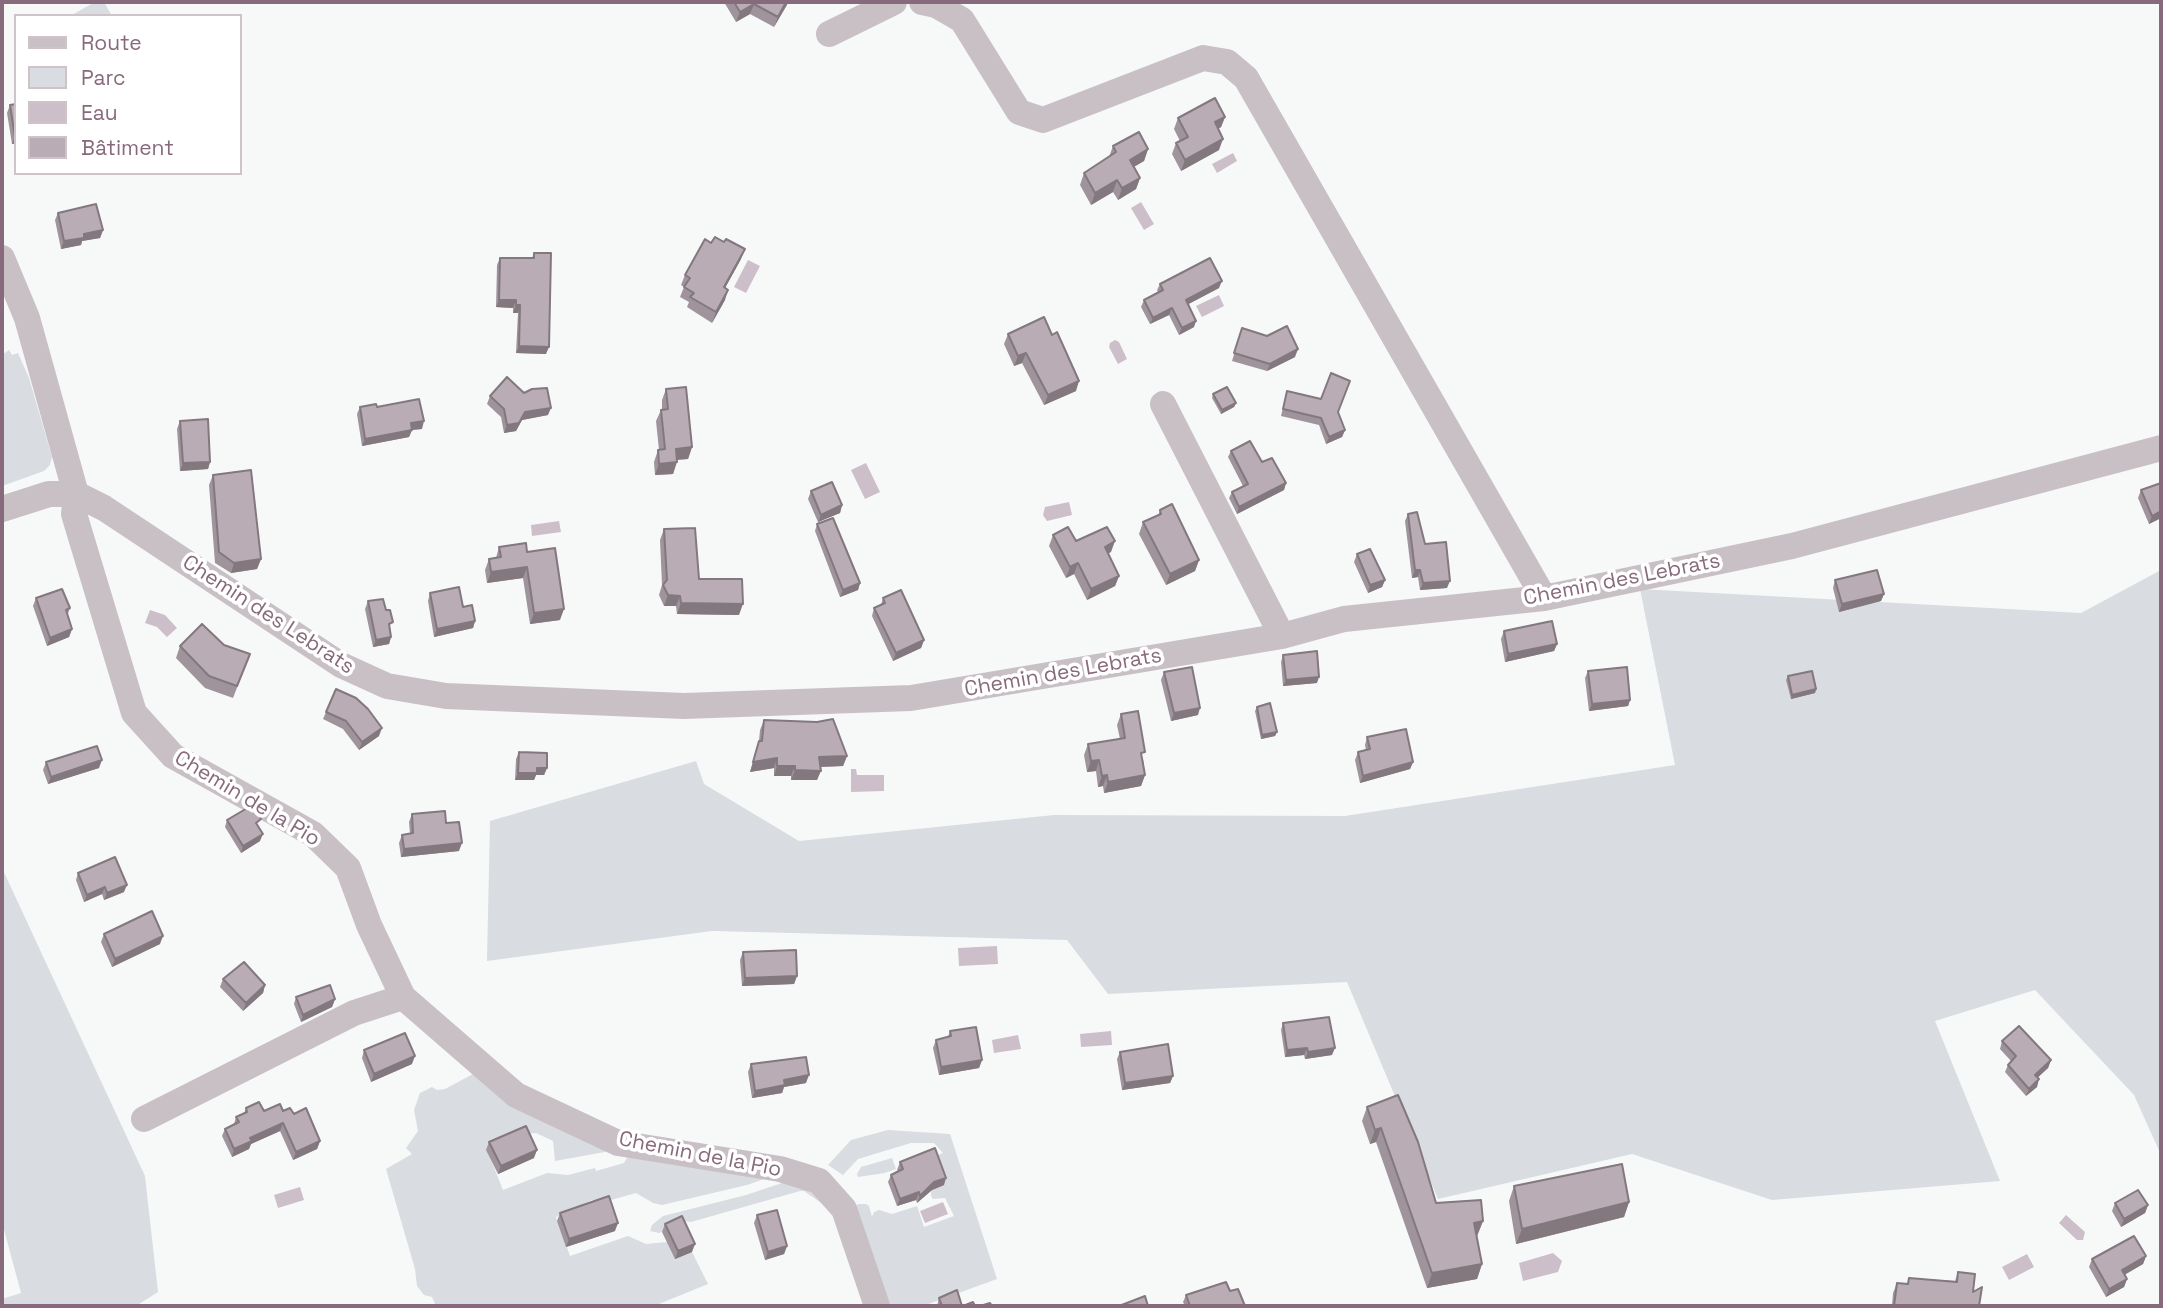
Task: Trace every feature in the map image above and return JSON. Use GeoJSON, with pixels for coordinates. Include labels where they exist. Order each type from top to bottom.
{"type":"FeatureCollection","features":[{"type":"Feature","properties":{"kind":"street"},"geometry":{"type":"LineString","coordinates":[[829,34],[894,2]]}},
{"type":"Feature","properties":{"kind":"street"},"geometry":{"type":"LineString","coordinates":[[922,2],[936,5],[962,20],[1019,112],[1043,120],[1203,58],[1227,62],[1246,78],[1544,598]]}},
{"type":"Feature","properties":{"kind":"street","name":"Chemin de la Pio"},"geometry":{"type":"LineString","coordinates":[[2,258],[27,318],[76,494],[74,514],[134,713],[173,756],[313,834],[348,868],[369,925],[403,997],[516,1095],[618,1143],[780,1169],[819,1181],[844,1209],[877,1306]]}},
{"type":"Feature","properties":{"kind":"street"},"geometry":{"type":"LineString","coordinates":[[1163,404],[1282,636]]}},
{"type":"Feature","properties":{"kind":"street","name":"Chemin des Lebrats"},"geometry":{"type":"LineString","coordinates":[[76,494],[104,508],[341,665],[387,686],[446,696],[684,706],[911,698],[1282,636],[1344,620],[1544,598],[1792,546],[2161,448]]}},
{"type":"Feature","properties":{"kind":"street"},"geometry":{"type":"LineString","coordinates":[[2,509],[49,494],[76,494]]}},
{"type":"Feature","properties":{"kind":"street"},"geometry":{"type":"LineString","coordinates":[[144,1119],[354,1013],[403,997]]}},
{"type":"Feature","properties":{"kind":"green space"},"geometry":{"type":"Polygon","coordinates":[[[95,2],[104,2],[111,14],[74,14],[95,2]]]}},
{"type":"Feature","properties":{"kind":"green space"},"geometry":{"type":"Polygon","coordinates":[[[9,350],[12,355],[18,353],[29,378],[52,457],[50,465],[44,471],[2,486],[2,355],[9,350]]]}},
{"type":"Feature","properties":{"kind":"green space"},"geometry":{"type":"Polygon","coordinates":[[[2161,570],[2161,1155],[2134,1095],[2035,990],[1935,1021],[2000,1181],[1772,1200],[1632,1154],[1438,1199],[1347,982],[1108,994],[1067,940],[712,931],[487,961],[490,821],[696,761],[704,784],[799,841],[1054,815],[1345,816],[1675,765],[1640,589],[2081,613],[2161,570]]]}},
{"type":"Feature","properties":{"kind":"green space"},"geometry":{"type":"Polygon","coordinates":[[[2,868],[145,1176],[158,1292],[136,1306],[2,1306],[2,1299],[21,1293],[2,1222],[2,868]]]}},
{"type":"Feature","properties":{"kind":"green space"},"geometry":{"type":"Polygon","coordinates":[[[473,1074],[608,1147],[605,1152],[555,1161],[553,1141],[536,1133],[523,1134],[487,1150],[503,1190],[547,1173],[568,1175],[624,1163],[630,1153],[764,1179],[662,1205],[636,1193],[600,1203],[592,1200],[556,1217],[570,1256],[628,1236],[646,1244],[667,1242],[692,1252],[708,1284],[654,1306],[436,1306],[432,1297],[424,1295],[417,1286],[415,1269],[386,1169],[412,1154],[406,1148],[418,1131],[414,1110],[420,1093],[432,1087],[437,1090],[445,1089],[473,1074]]]}},
{"type":"Feature","properties":{"kind":"green space"},"geometry":{"type":"Polygon","coordinates":[[[888,1130],[950,1134],[997,1279],[923,1306],[882,1306],[851,1210],[858,1204],[866,1204],[872,1217],[874,1212],[879,1210],[892,1214],[917,1206],[924,1227],[954,1216],[945,1198],[933,1199],[931,1196],[933,1157],[943,1153],[934,1143],[911,1143],[858,1159],[843,1175],[828,1165],[851,1140],[888,1130]]]}},
{"type":"Feature","properties":{"kind":"green space"},"geometry":{"type":"Polygon","coordinates":[[[892,1158],[896,1169],[858,1177],[861,1167],[892,1158]]]}},
{"type":"Feature","properties":{"kind":"green space"},"geometry":{"type":"Polygon","coordinates":[[[803,1182],[824,1205],[800,1191],[691,1222],[683,1221],[659,1233],[650,1231],[652,1225],[663,1216],[782,1183],[803,1182]]]}},
{"type":"Feature","properties":{"kind":"water"},"geometry":{"type":"Polygon","coordinates":[[[1233,153],[1237,161],[1217,173],[1212,164],[1233,153]]]}},
{"type":"Feature","properties":{"kind":"water"},"geometry":{"type":"Polygon","coordinates":[[[1141,202],[1154,224],[1144,230],[1131,208],[1141,202]]]}},
{"type":"Feature","properties":{"kind":"water"},"geometry":{"type":"Polygon","coordinates":[[[748,260],[760,266],[746,293],[734,287],[748,260]]]}},
{"type":"Feature","properties":{"kind":"water"},"geometry":{"type":"Polygon","coordinates":[[[1219,295],[1224,306],[1202,317],[1196,306],[1219,295]]]}},
{"type":"Feature","properties":{"kind":"water"},"geometry":{"type":"Polygon","coordinates":[[[1115,340],[1119,342],[1127,359],[1118,364],[1109,347],[1115,340]]]}},
{"type":"Feature","properties":{"kind":"water"},"geometry":{"type":"Polygon","coordinates":[[[866,463],[880,492],[865,499],[851,470],[866,463]]]}},
{"type":"Feature","properties":{"kind":"water"},"geometry":{"type":"Polygon","coordinates":[[[1069,502],[1072,515],[1047,521],[1043,515],[1045,507],[1069,502]]]}},
{"type":"Feature","properties":{"kind":"water"},"geometry":{"type":"Polygon","coordinates":[[[559,521],[561,532],[532,536],[531,525],[559,521]]]}},
{"type":"Feature","properties":{"kind":"water"},"geometry":{"type":"Polygon","coordinates":[[[150,610],[165,615],[177,628],[167,637],[157,627],[145,623],[150,610]]]}},
{"type":"Feature","properties":{"kind":"water"},"geometry":{"type":"Polygon","coordinates":[[[851,769],[856,769],[857,775],[884,775],[884,791],[851,792],[851,769]]]}},
{"type":"Feature","properties":{"kind":"water"},"geometry":{"type":"Polygon","coordinates":[[[997,946],[998,964],[959,966],[958,948],[997,946]]]}},
{"type":"Feature","properties":{"kind":"water"},"geometry":{"type":"Polygon","coordinates":[[[1111,1031],[1112,1045],[1081,1047],[1080,1034],[1111,1031]]]}},
{"type":"Feature","properties":{"kind":"water"},"geometry":{"type":"Polygon","coordinates":[[[1018,1035],[1021,1049],[994,1053],[992,1040],[1018,1035]]]}},
{"type":"Feature","properties":{"kind":"water"},"geometry":{"type":"Polygon","coordinates":[[[300,1187],[304,1200],[278,1208],[274,1195],[300,1187]]]}},
{"type":"Feature","properties":{"kind":"water"},"geometry":{"type":"Polygon","coordinates":[[[943,1202],[948,1214],[925,1223],[920,1211],[943,1202]]]}},
{"type":"Feature","properties":{"kind":"water"},"geometry":{"type":"Polygon","coordinates":[[[2066,1215],[2085,1232],[2083,1240],[2077,1240],[2059,1223],[2066,1215]]]}},
{"type":"Feature","properties":{"kind":"water"},"geometry":{"type":"Polygon","coordinates":[[[1553,1253],[1562,1261],[1558,1272],[1523,1281],[1519,1263],[1553,1253]]]}},
{"type":"Feature","properties":{"kind":"water"},"geometry":{"type":"Polygon","coordinates":[[[2027,1254],[2034,1267],[2009,1280],[2002,1267],[2027,1254]]]}},
{"type":"Feature","properties":{"kind":"building"},"geometry":{"type":"Polygon","coordinates":[[[734,2],[786,2],[778,17],[754,4],[740,12],[734,2]]]}},
{"type":"Feature","properties":{"kind":"building"},"geometry":{"type":"Polygon","coordinates":[[[1215,98],[1225,117],[1215,122],[1223,139],[1185,160],[1176,143],[1188,137],[1178,118],[1215,98]]]}},
{"type":"Feature","properties":{"kind":"building"},"geometry":{"type":"Polygon","coordinates":[[[14,104],[14,131],[10,105],[14,104]]]}},
{"type":"Feature","properties":{"kind":"building"},"geometry":{"type":"Polygon","coordinates":[[[1139,132],[1148,149],[1130,160],[1140,178],[1122,188],[1117,180],[1095,193],[1084,173],[1116,152],[1113,146],[1139,132]]]}},
{"type":"Feature","properties":{"kind":"building"},"geometry":{"type":"Polygon","coordinates":[[[96,204],[103,230],[84,234],[84,238],[64,241],[58,213],[96,204]]]}},
{"type":"Feature","properties":{"kind":"building"},"geometry":{"type":"Polygon","coordinates":[[[715,237],[724,242],[726,239],[745,249],[724,287],[728,290],[716,312],[690,297],[694,293],[684,287],[690,278],[685,275],[705,239],[711,243],[715,237]]]}},
{"type":"Feature","properties":{"kind":"building"},"geometry":{"type":"Polygon","coordinates":[[[534,253],[551,253],[549,347],[519,346],[520,305],[516,305],[516,300],[499,300],[500,258],[534,258],[534,253]]]}},
{"type":"Feature","properties":{"kind":"building"},"geometry":{"type":"Polygon","coordinates":[[[1210,258],[1222,281],[1186,300],[1196,321],[1182,328],[1172,308],[1153,318],[1144,300],[1163,290],[1160,284],[1210,258]]]}},
{"type":"Feature","properties":{"kind":"building"},"geometry":{"type":"Polygon","coordinates":[[[1044,317],[1052,335],[1057,332],[1079,381],[1048,395],[1026,353],[1018,356],[1008,334],[1044,317]]]}},
{"type":"Feature","properties":{"kind":"building"},"geometry":{"type":"Polygon","coordinates":[[[1287,326],[1298,349],[1270,364],[1234,353],[1242,328],[1267,336],[1287,326]]]}},
{"type":"Feature","properties":{"kind":"building"},"geometry":{"type":"Polygon","coordinates":[[[1331,373],[1350,381],[1338,412],[1345,430],[1329,437],[1321,418],[1283,409],[1287,391],[1321,399],[1331,373]]]}},
{"type":"Feature","properties":{"kind":"building"},"geometry":{"type":"Polygon","coordinates":[[[507,377],[524,393],[532,389],[547,388],[551,408],[525,412],[519,423],[507,425],[504,409],[490,396],[507,377]]]}},
{"type":"Feature","properties":{"kind":"building"},"geometry":{"type":"Polygon","coordinates":[[[686,387],[692,447],[676,449],[677,462],[659,464],[658,450],[665,449],[661,410],[668,409],[666,389],[686,387]]]}},
{"type":"Feature","properties":{"kind":"building"},"geometry":{"type":"Polygon","coordinates":[[[1227,387],[1236,403],[1222,410],[1213,394],[1227,387]]]}},
{"type":"Feature","properties":{"kind":"building"},"geometry":{"type":"Polygon","coordinates":[[[419,399],[424,421],[411,423],[412,430],[365,439],[360,407],[376,404],[377,407],[419,399]]]}},
{"type":"Feature","properties":{"kind":"building"},"geometry":{"type":"Polygon","coordinates":[[[208,419],[210,462],[183,463],[180,421],[208,419]]]}},
{"type":"Feature","properties":{"kind":"building"},"geometry":{"type":"Polygon","coordinates":[[[1250,441],[1262,462],[1272,458],[1286,483],[1239,507],[1232,492],[1248,484],[1231,451],[1250,441]]]}},
{"type":"Feature","properties":{"kind":"building"},"geometry":{"type":"Polygon","coordinates":[[[251,470],[261,559],[234,563],[219,552],[213,475],[251,470]]]}},
{"type":"Feature","properties":{"kind":"building"},"geometry":{"type":"Polygon","coordinates":[[[832,482],[842,505],[821,515],[811,491],[832,482]]]}},
{"type":"Feature","properties":{"kind":"building"},"geometry":{"type":"Polygon","coordinates":[[[2161,483],[2161,511],[2152,516],[2141,490],[2161,483]]]}},
{"type":"Feature","properties":{"kind":"building"},"geometry":{"type":"Polygon","coordinates":[[[1172,504],[1199,560],[1170,574],[1143,522],[1161,514],[1160,510],[1172,504]]]}},
{"type":"Feature","properties":{"kind":"building"},"geometry":{"type":"Polygon","coordinates":[[[1417,512],[1425,544],[1446,542],[1450,581],[1423,583],[1420,570],[1415,570],[1408,514],[1417,512]]]}},
{"type":"Feature","properties":{"kind":"building"},"geometry":{"type":"Polygon","coordinates":[[[833,518],[860,583],[843,590],[817,524],[833,518]]]}},
{"type":"Feature","properties":{"kind":"building"},"geometry":{"type":"Polygon","coordinates":[[[1068,527],[1076,541],[1107,527],[1115,541],[1105,547],[1119,576],[1091,589],[1078,563],[1070,567],[1053,535],[1068,527]]]}},
{"type":"Feature","properties":{"kind":"building"},"geometry":{"type":"Polygon","coordinates":[[[695,528],[699,579],[742,579],[743,604],[681,603],[680,596],[668,595],[663,585],[667,580],[664,529],[695,528]]]}},
{"type":"Feature","properties":{"kind":"building"},"geometry":{"type":"Polygon","coordinates":[[[526,543],[527,552],[555,548],[564,609],[534,613],[527,567],[491,572],[489,559],[501,557],[499,547],[526,543]]]}},
{"type":"Feature","properties":{"kind":"building"},"geometry":{"type":"Polygon","coordinates":[[[1370,549],[1385,580],[1370,585],[1357,554],[1370,549]]]}},
{"type":"Feature","properties":{"kind":"building"},"geometry":{"type":"Polygon","coordinates":[[[1877,570],[1884,594],[1842,604],[1835,580],[1877,570]]]}},
{"type":"Feature","properties":{"kind":"building"},"geometry":{"type":"Polygon","coordinates":[[[459,587],[463,607],[472,605],[475,621],[437,629],[430,593],[459,587]]]}},
{"type":"Feature","properties":{"kind":"building"},"geometry":{"type":"Polygon","coordinates":[[[62,589],[70,608],[66,610],[72,629],[50,638],[36,598],[62,589]]]}},
{"type":"Feature","properties":{"kind":"building"},"geometry":{"type":"Polygon","coordinates":[[[901,590],[924,640],[896,653],[874,608],[885,603],[883,598],[901,590]]]}},
{"type":"Feature","properties":{"kind":"building"},"geometry":{"type":"Polygon","coordinates":[[[383,599],[393,622],[389,624],[391,637],[376,640],[368,601],[383,599]]]}},
{"type":"Feature","properties":{"kind":"building"},"geometry":{"type":"Polygon","coordinates":[[[1552,621],[1557,644],[1508,654],[1504,631],[1552,621]]]}},
{"type":"Feature","properties":{"kind":"building"},"geometry":{"type":"Polygon","coordinates":[[[202,624],[224,645],[250,654],[237,686],[209,676],[180,646],[202,624]]]}},
{"type":"Feature","properties":{"kind":"building"},"geometry":{"type":"Polygon","coordinates":[[[1317,651],[1319,677],[1286,680],[1283,655],[1317,651]]]}},
{"type":"Feature","properties":{"kind":"building"},"geometry":{"type":"Polygon","coordinates":[[[1192,667],[1200,708],[1174,713],[1164,672],[1192,667]]]}},
{"type":"Feature","properties":{"kind":"building"},"geometry":{"type":"Polygon","coordinates":[[[1627,667],[1630,700],[1592,704],[1588,671],[1627,667]]]}},
{"type":"Feature","properties":{"kind":"building"},"geometry":{"type":"Polygon","coordinates":[[[1812,671],[1816,689],[1792,695],[1788,676],[1812,671]]]}},
{"type":"Feature","properties":{"kind":"building"},"geometry":{"type":"Polygon","coordinates":[[[336,689],[356,698],[382,728],[362,742],[346,721],[326,712],[336,689]]]}},
{"type":"Feature","properties":{"kind":"building"},"geometry":{"type":"Polygon","coordinates":[[[1270,703],[1277,732],[1262,735],[1257,707],[1270,703]]]}},
{"type":"Feature","properties":{"kind":"building"},"geometry":{"type":"Polygon","coordinates":[[[1138,711],[1145,752],[1141,753],[1145,775],[1108,782],[1107,775],[1102,776],[1099,760],[1091,761],[1088,744],[1125,738],[1121,714],[1138,711]]]}},
{"type":"Feature","properties":{"kind":"building"},"geometry":{"type":"Polygon","coordinates":[[[833,719],[847,756],[819,757],[821,771],[777,766],[777,758],[753,762],[759,741],[762,741],[764,720],[817,722],[833,719]]]}},
{"type":"Feature","properties":{"kind":"building"},"geometry":{"type":"Polygon","coordinates":[[[1406,729],[1413,762],[1363,776],[1358,752],[1370,749],[1367,737],[1406,729]]]}},
{"type":"Feature","properties":{"kind":"building"},"geometry":{"type":"Polygon","coordinates":[[[97,746],[102,760],[51,777],[46,762],[97,746]]]}},
{"type":"Feature","properties":{"kind":"building"},"geometry":{"type":"Polygon","coordinates":[[[519,752],[547,753],[547,768],[537,768],[537,773],[518,773],[519,752]]]}},
{"type":"Feature","properties":{"kind":"building"},"geometry":{"type":"Polygon","coordinates":[[[249,807],[258,812],[261,819],[256,823],[263,834],[243,846],[227,820],[249,807]]]}},
{"type":"Feature","properties":{"kind":"building"},"geometry":{"type":"Polygon","coordinates":[[[445,811],[446,823],[459,822],[462,843],[404,849],[402,835],[413,833],[412,814],[445,811]]]}},
{"type":"Feature","properties":{"kind":"building"},"geometry":{"type":"Polygon","coordinates":[[[115,857],[127,885],[107,893],[105,887],[87,895],[78,873],[115,857]]]}},
{"type":"Feature","properties":{"kind":"building"},"geometry":{"type":"Polygon","coordinates":[[[152,911],[163,936],[115,959],[104,934],[152,911]]]}},
{"type":"Feature","properties":{"kind":"building"},"geometry":{"type":"Polygon","coordinates":[[[796,950],[797,976],[745,978],[743,952],[796,950]]]}},
{"type":"Feature","properties":{"kind":"building"},"geometry":{"type":"Polygon","coordinates":[[[244,962],[265,985],[246,1003],[223,979],[244,962]]]}},
{"type":"Feature","properties":{"kind":"building"},"geometry":{"type":"Polygon","coordinates":[[[330,985],[335,999],[303,1015],[296,997],[330,985]]]}},
{"type":"Feature","properties":{"kind":"building"},"geometry":{"type":"Polygon","coordinates":[[[1329,1017],[1335,1048],[1308,1052],[1307,1048],[1287,1050],[1283,1023],[1329,1017]]]}},
{"type":"Feature","properties":{"kind":"building"},"geometry":{"type":"Polygon","coordinates":[[[2019,1026],[2051,1060],[2035,1075],[2039,1079],[2029,1089],[2008,1065],[2016,1056],[2002,1041],[2019,1026]]]}},
{"type":"Feature","properties":{"kind":"building"},"geometry":{"type":"Polygon","coordinates":[[[976,1027],[982,1060],[941,1067],[936,1040],[951,1036],[950,1031],[976,1027]]]}},
{"type":"Feature","properties":{"kind":"building"},"geometry":{"type":"Polygon","coordinates":[[[405,1033],[415,1056],[374,1074],[364,1050],[405,1033]]]}},
{"type":"Feature","properties":{"kind":"building"},"geometry":{"type":"Polygon","coordinates":[[[1168,1044],[1173,1076],[1125,1083],[1120,1052],[1168,1044]]]}},
{"type":"Feature","properties":{"kind":"building"},"geometry":{"type":"Polygon","coordinates":[[[806,1057],[809,1075],[784,1080],[785,1085],[755,1091],[751,1064],[806,1057]]]}},
{"type":"Feature","properties":{"kind":"building"},"geometry":{"type":"Polygon","coordinates":[[[1398,1095],[1418,1142],[1436,1203],[1481,1200],[1483,1221],[1474,1223],[1482,1264],[1432,1273],[1381,1128],[1375,1130],[1367,1107],[1398,1095]]]}},
{"type":"Feature","properties":{"kind":"building"},"geometry":{"type":"Polygon","coordinates":[[[259,1102],[264,1111],[280,1104],[283,1111],[290,1108],[294,1114],[306,1108],[320,1141],[296,1152],[283,1123],[250,1138],[252,1141],[234,1149],[225,1129],[239,1122],[236,1117],[247,1112],[246,1108],[259,1102]]]}},
{"type":"Feature","properties":{"kind":"building"},"geometry":{"type":"Polygon","coordinates":[[[526,1126],[537,1150],[501,1166],[489,1142],[526,1126]]]}},
{"type":"Feature","properties":{"kind":"building"},"geometry":{"type":"Polygon","coordinates":[[[935,1148],[946,1178],[934,1182],[920,1196],[919,1192],[900,1199],[891,1175],[903,1169],[900,1162],[935,1148]]]}},
{"type":"Feature","properties":{"kind":"building"},"geometry":{"type":"Polygon","coordinates":[[[1622,1164],[1629,1202],[1522,1229],[1514,1186],[1622,1164]]]}},
{"type":"Feature","properties":{"kind":"building"},"geometry":{"type":"Polygon","coordinates":[[[2138,1190],[2148,1205],[2124,1219],[2115,1203],[2138,1190]]]}},
{"type":"Feature","properties":{"kind":"building"},"geometry":{"type":"Polygon","coordinates":[[[609,1196],[618,1223],[569,1239],[560,1213],[609,1196]]]}},
{"type":"Feature","properties":{"kind":"building"},"geometry":{"type":"Polygon","coordinates":[[[777,1210],[787,1246],[768,1252],[757,1215],[777,1210]]]}},
{"type":"Feature","properties":{"kind":"building"},"geometry":{"type":"Polygon","coordinates":[[[682,1216],[695,1244],[678,1251],[665,1224],[682,1216]]]}},
{"type":"Feature","properties":{"kind":"building"},"geometry":{"type":"Polygon","coordinates":[[[2134,1236],[2146,1256],[2122,1270],[2127,1279],[2109,1289],[2092,1259],[2134,1236]]]}},
{"type":"Feature","properties":{"kind":"building"},"geometry":{"type":"Polygon","coordinates":[[[1958,1272],[1975,1274],[1973,1292],[1982,1287],[1979,1306],[1894,1306],[1897,1283],[1908,1284],[1909,1278],[1957,1282],[1958,1272]]]}},
{"type":"Feature","properties":{"kind":"building"},"geometry":{"type":"Polygon","coordinates":[[[1226,1282],[1230,1291],[1238,1289],[1245,1306],[1190,1306],[1186,1295],[1226,1282]]]}},
{"type":"Feature","properties":{"kind":"building"},"geometry":{"type":"Polygon","coordinates":[[[957,1290],[962,1306],[942,1306],[939,1298],[957,1290]]]}},
{"type":"Feature","properties":{"kind":"building"},"geometry":{"type":"Polygon","coordinates":[[[1145,1296],[1148,1306],[1119,1306],[1145,1296]]]}}]}
